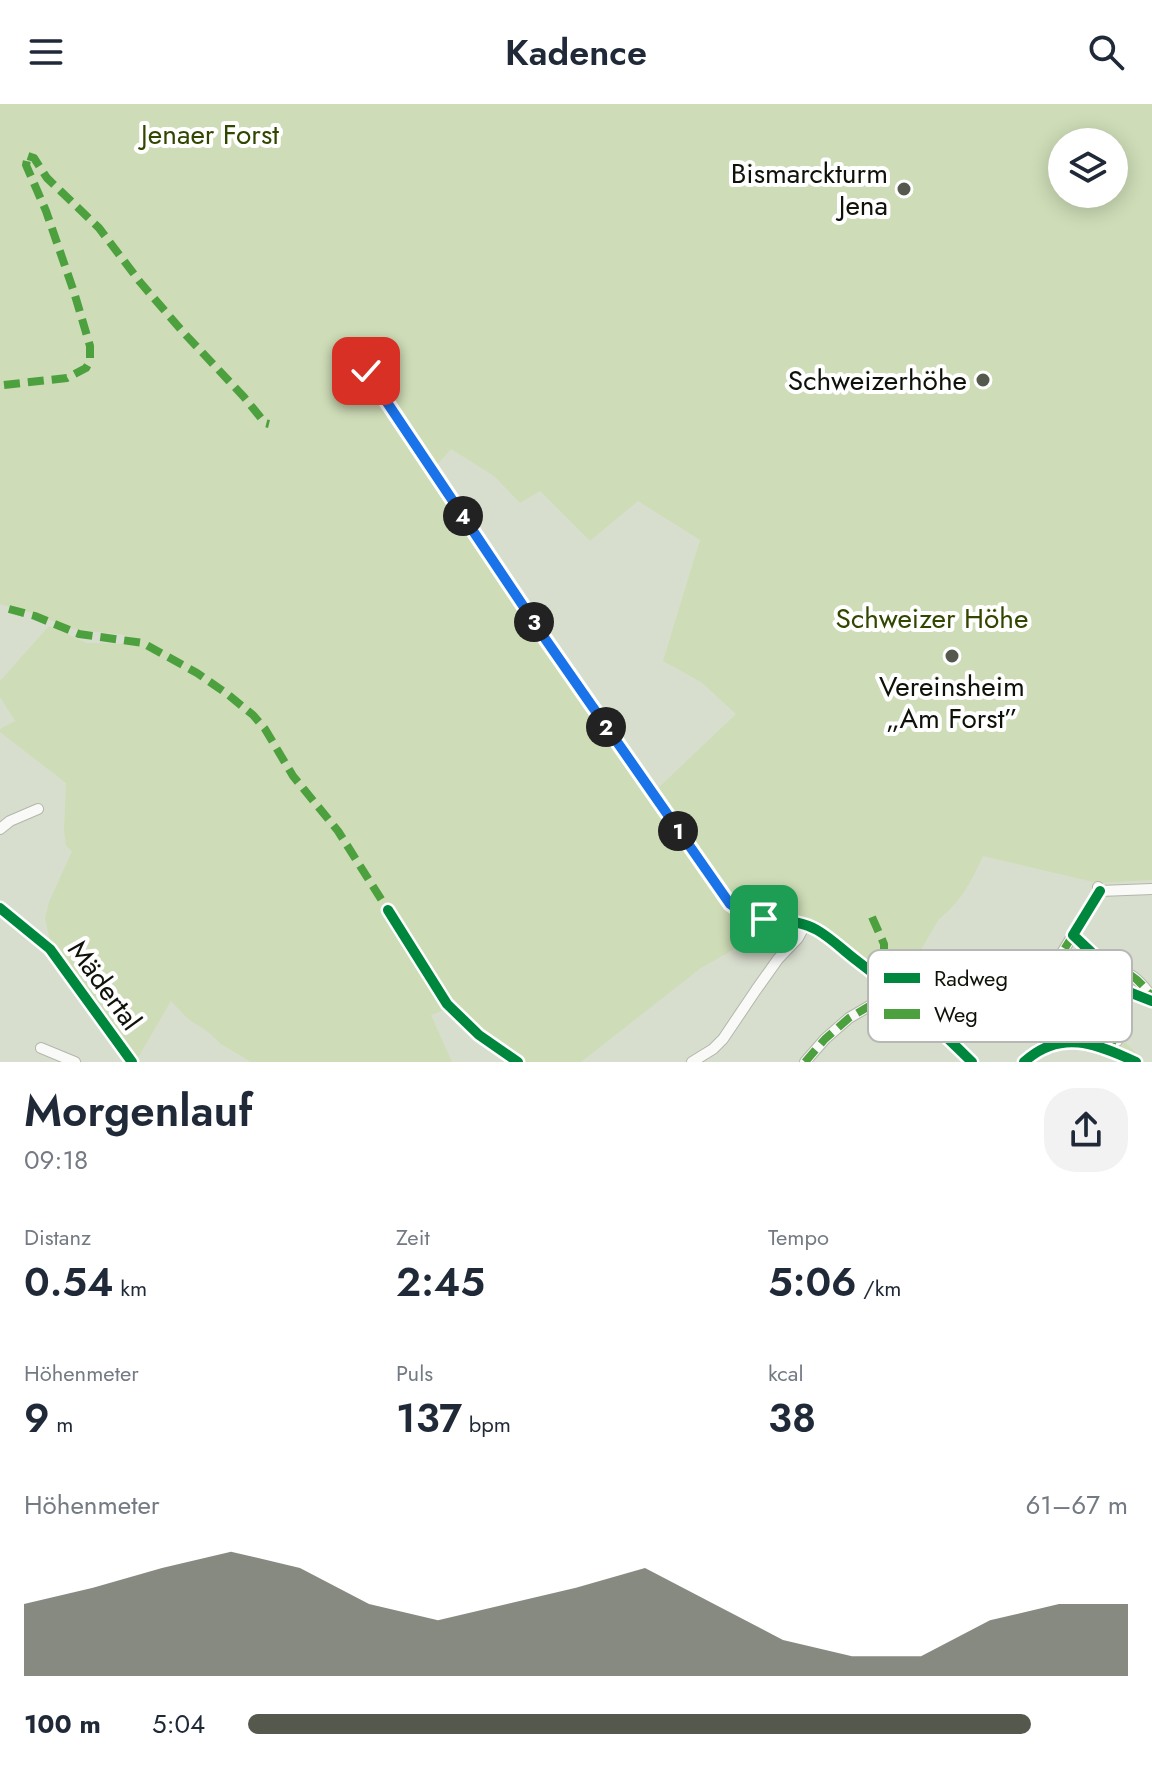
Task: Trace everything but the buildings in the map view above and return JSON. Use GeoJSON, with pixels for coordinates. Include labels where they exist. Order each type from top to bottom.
{"type":"FeatureCollection","features":[{"type":"Feature","properties":{"kind":"street"},"geometry":{"type":"LineString","coordinates":[[366,371],[546,640],[730,904],[746,915],[805,925],[821,932],[868,969]]}},
{"type":"Feature","properties":{"kind":"street"},"geometry":{"type":"LineString","coordinates":[[0,829],[10,821],[38,809]]}},
{"type":"Feature","properties":{"kind":"street"},"geometry":{"type":"LineString","coordinates":[[1064,950],[1099,889],[1152,889]]}},
{"type":"Feature","properties":{"kind":"street","name":"Mädertal"},"geometry":{"type":"LineString","coordinates":[[0,908],[50,949],[132,1062]]}},
{"type":"Feature","properties":{"kind":"street"},"geometry":{"type":"LineString","coordinates":[[388,910],[447,1004],[479,1035],[518,1062]]}},
{"type":"Feature","properties":{"kind":"street"},"geometry":{"type":"LineString","coordinates":[[692,1062],[723,1039],[805,925]]}},
{"type":"Feature","properties":{"kind":"street"},"geometry":{"type":"LineString","coordinates":[[1073,935],[1089,950]]}},
{"type":"Feature","properties":{"kind":"street"},"geometry":{"type":"LineString","coordinates":[[1132,993],[1152,999]]}},
{"type":"Feature","properties":{"kind":"street"},"geometry":{"type":"LineString","coordinates":[[805,1062],[825,1039],[849,1018],[868,1007]]}},
{"type":"Feature","properties":{"kind":"street"},"geometry":{"type":"LineString","coordinates":[[950,1042],[972,1062]]}},
{"type":"Feature","properties":{"kind":"street"},"geometry":{"type":"LineString","coordinates":[[41,1048],[75,1062]]}},
{"type":"Feature","properties":{"kind":"green space"},"geometry":{"type":"Polygon","coordinates":[[[0,104],[1152,104],[1152,880],[1097,883],[983,856],[965,890],[939,919],[921,950],[868,950],[868,962],[809,918],[783,914],[764,916],[738,908],[655,791],[736,714],[701,682],[663,661],[700,540],[638,501],[590,541],[540,491],[520,503],[494,476],[451,449],[429,474],[538,638],[727,907],[743,922],[784,927],[772,937],[747,942],[701,968],[581,1062],[524,1062],[447,1009],[431,1015],[452,1062],[251,1062],[221,1044],[187,1018],[171,1001],[136,1061],[50,941],[45,918],[72,851],[66,846],[64,830],[66,783],[0,732],[0,729],[15,721],[0,697],[0,681],[49,626],[87,643],[127,644],[125,635],[71,629],[0,604],[0,104]]]}},
{"type":"Feature","properties":{"kind":"green space"},"geometry":{"type":"Polygon","coordinates":[[[1085,1042],[1109,1042],[1122,1046],[1125,1042],[1145,1062],[1141,1062],[1085,1042]]]}},
{"type":"Feature","properties":{"kind":"marked path"},"geometry":{"type":"LineString","coordinates":[[28,156],[34,158],[47,178],[99,228],[183,332],[269,424]]}},
{"type":"Feature","properties":{"kind":"marked path"},"geometry":{"type":"LineString","coordinates":[[4,385],[67,378],[86,368],[90,361],[90,346],[74,292],[46,211],[26,165],[28,156]]}},
{"type":"Feature","properties":{"kind":"marked path"},"geometry":{"type":"LineString","coordinates":[[9,609],[79,634],[143,643],[226,693],[265,729],[293,776],[338,831],[388,910]]}},
{"type":"Feature","properties":{"kind":"marked path"},"geometry":{"type":"LineString","coordinates":[[872,917],[884,950]]}},
{"type":"Feature","properties":{"kind":"marked path"},"geometry":{"type":"LineString","coordinates":[[1064,950],[1073,935]]}},
{"type":"Feature","properties":{"kind":"marked path"},"geometry":{"type":"LineString","coordinates":[[1132,976],[1152,997]]}},
{"type":"Feature","properties":{"kind":"marked path"},"geometry":{"type":"LineString","coordinates":[[805,1062],[825,1039],[849,1018],[868,1007]]}},
{"type":"Feature","properties":{"kind":"cycle path"},"geometry":{"type":"LineString","coordinates":[[366,371],[546,640],[730,904],[750,915],[806,925],[822,933],[868,970]]}},
{"type":"Feature","properties":{"kind":"cycle path"},"geometry":{"type":"LineString","coordinates":[[1089,950],[1073,935],[1100,891]]}},
{"type":"Feature","properties":{"kind":"cycle path"},"geometry":{"type":"LineString","coordinates":[[0,908],[50,949],[132,1062]]}},
{"type":"Feature","properties":{"kind":"cycle path"},"geometry":{"type":"LineString","coordinates":[[388,910],[447,1004],[479,1035],[518,1062]]}},
{"type":"Feature","properties":{"kind":"cycle path"},"geometry":{"type":"LineString","coordinates":[[1132,993],[1152,1001]]}},
{"type":"Feature","properties":{"kind":"cycle path"},"geometry":{"type":"LineString","coordinates":[[951,1042],[972,1062]]}},
{"type":"Feature","properties":{"kind":"cycle path"},"geometry":{"type":"LineString","coordinates":[[1024,1062],[1051,1045],[1065,1042],[1107,1049],[1136,1062]]}},
{"type":"Feature","properties":{"kind":"place","name":"Bismarckturm Jena"},"geometry":{"type":"Point","coordinates":[904,189]}},
{"type":"Feature","properties":{"kind":"place","name":"Schweizerhöhe"},"geometry":{"type":"Point","coordinates":[983,380]}},
{"type":"Feature","properties":{"kind":"place","name":"Vereinsheim „Am Forst”"},"geometry":{"type":"Point","coordinates":[952,656]}},
{"type":"Feature","properties":{"kind":"route"},"geometry":{"type":"LineString","coordinates":[[366,371],[697,859],[737,911],[764,919]]}},
{"type":"Feature","properties":{"kind":"park label","name":"Jenaer Forst"},"geometry":{"type":"Point","coordinates":[210,134]}},
{"type":"Feature","properties":{"kind":"park label","name":"Schweizer Höhe"},"geometry":{"type":"Point","coordinates":[932,618]}}]}
